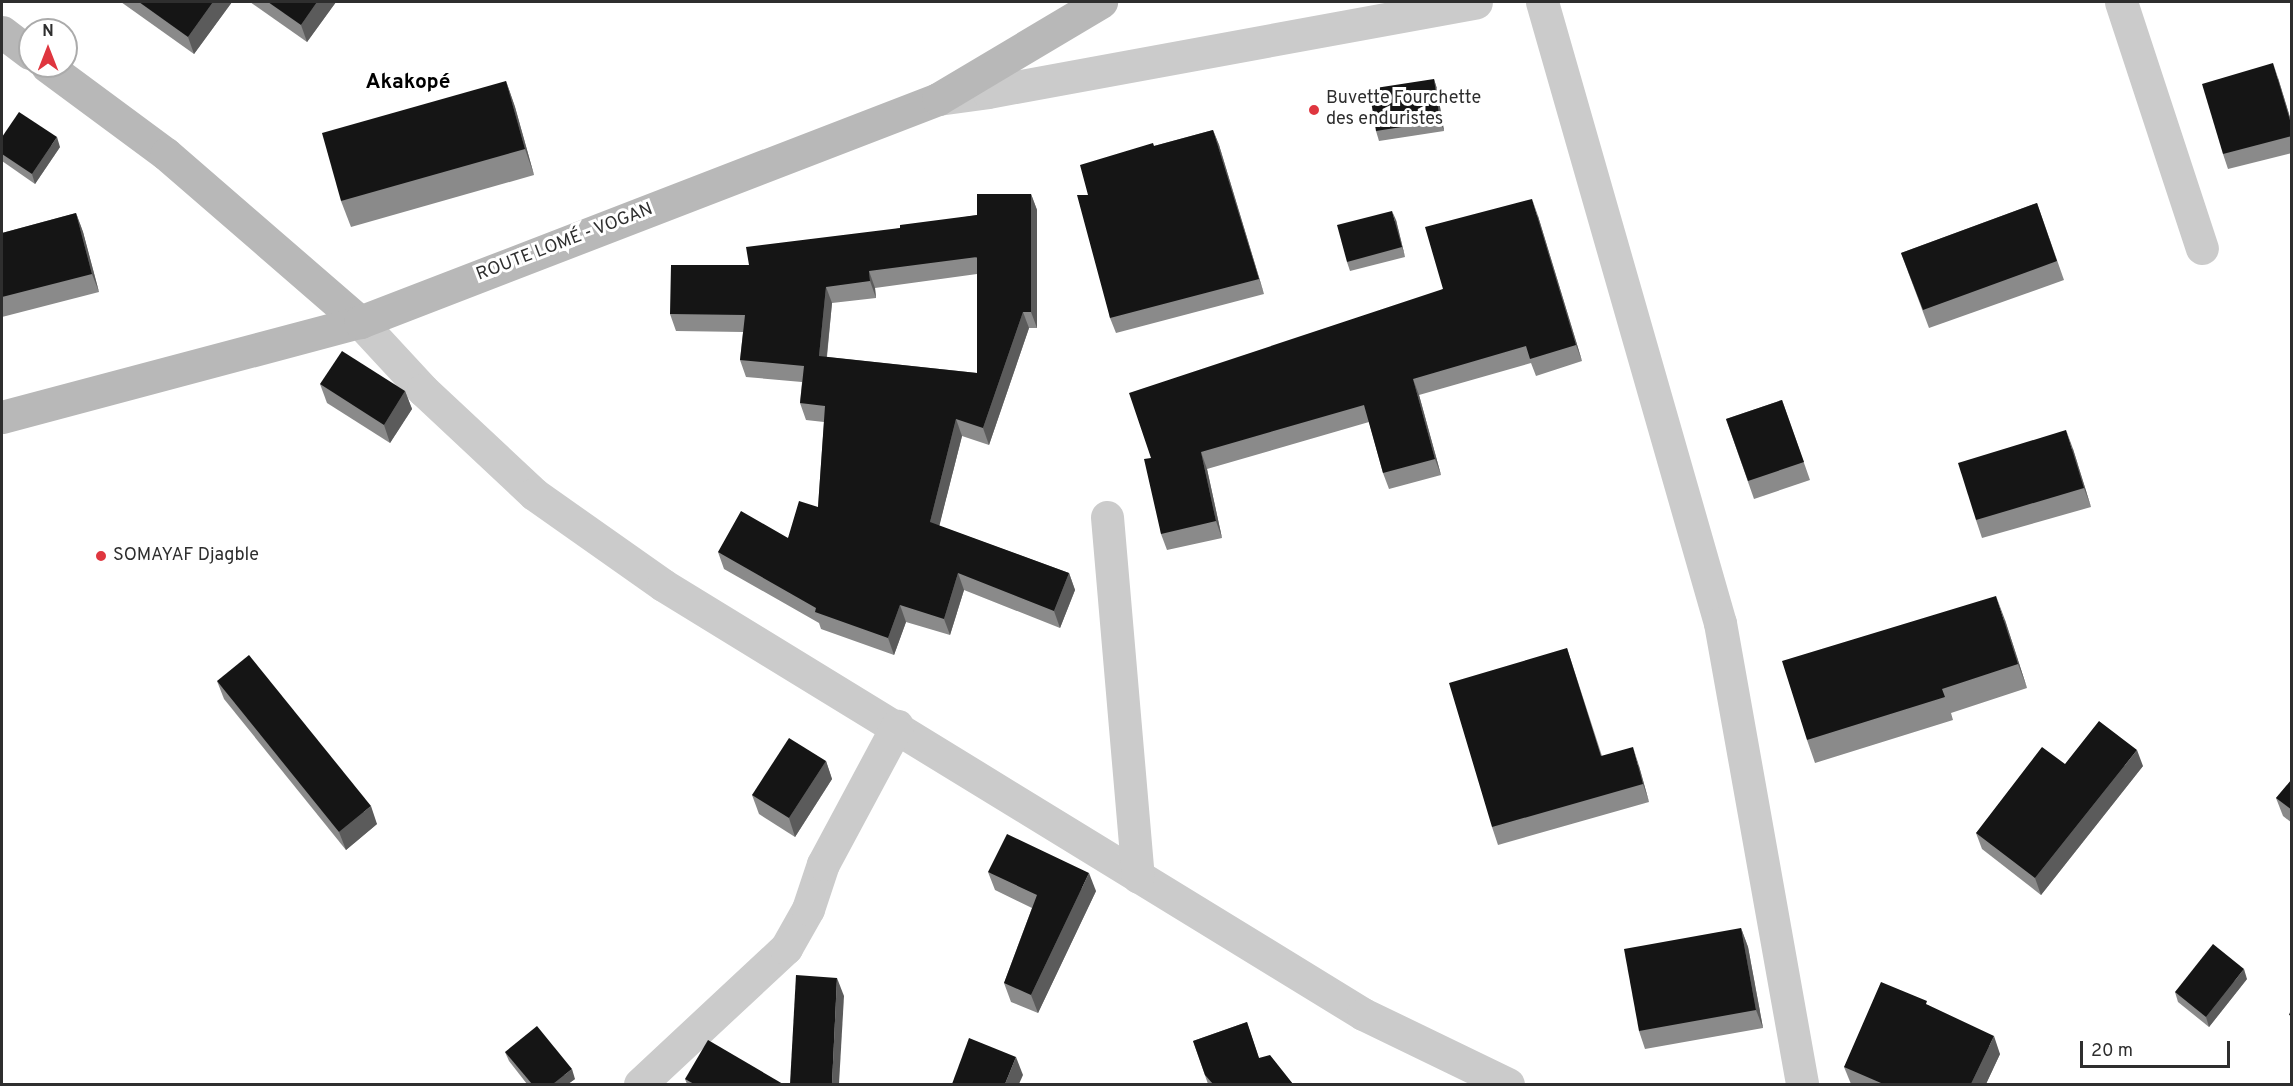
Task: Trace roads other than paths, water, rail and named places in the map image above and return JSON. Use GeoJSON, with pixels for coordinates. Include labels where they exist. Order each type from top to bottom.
{"type":"FeatureCollection","features":[{"type":"Feature","properties":{"kind":"main road","name":"ROUTE LOMÉ - VOGAN"},"geometry":{"type":"LineString","coordinates":[[2,417],[360,322],[938,99],[1101,2]]}},
{"type":"Feature","properties":{"kind":"main road"},"geometry":{"type":"LineString","coordinates":[[2,32],[18,44]]}},
{"type":"Feature","properties":{"kind":"main road"},"geometry":{"type":"LineString","coordinates":[[63,78],[166,154],[360,322]]}},
{"type":"Feature","properties":{"kind":"street"},"geometry":{"type":"LineString","coordinates":[[938,99],[988,92],[1476,2]]}},
{"type":"Feature","properties":{"kind":"street"},"geometry":{"type":"LineString","coordinates":[[1542,2],[1720,623],[1802,1084]]}},
{"type":"Feature","properties":{"kind":"street"},"geometry":{"type":"LineString","coordinates":[[2121,2],[2202,248]]}},
{"type":"Feature","properties":{"kind":"street"},"geometry":{"type":"LineString","coordinates":[[360,322],[423,390],[534,494],[663,585],[897,726],[1363,1014],[1508,1084]]}},
{"type":"Feature","properties":{"kind":"street"},"geometry":{"type":"LineString","coordinates":[[1107,517],[1138,877]]}},
{"type":"Feature","properties":{"kind":"street"},"geometry":{"type":"LineString","coordinates":[[640,1084],[786,948],[808,909],[823,864],[897,726]]}},
{"type":"Feature","properties":{"kind":"place","name":"Buvette Fourchette des enduristes"},"geometry":{"type":"Point","coordinates":[1314,110]}},
{"type":"Feature","properties":{"kind":"place","name":"SOMAYAF Djagble"},"geometry":{"type":"Point","coordinates":[101,556]}},
{"type":"Feature","properties":{"kind":"district","name":"Akakopé"},"geometry":{"type":"Point","coordinates":[408,83]}}]}
